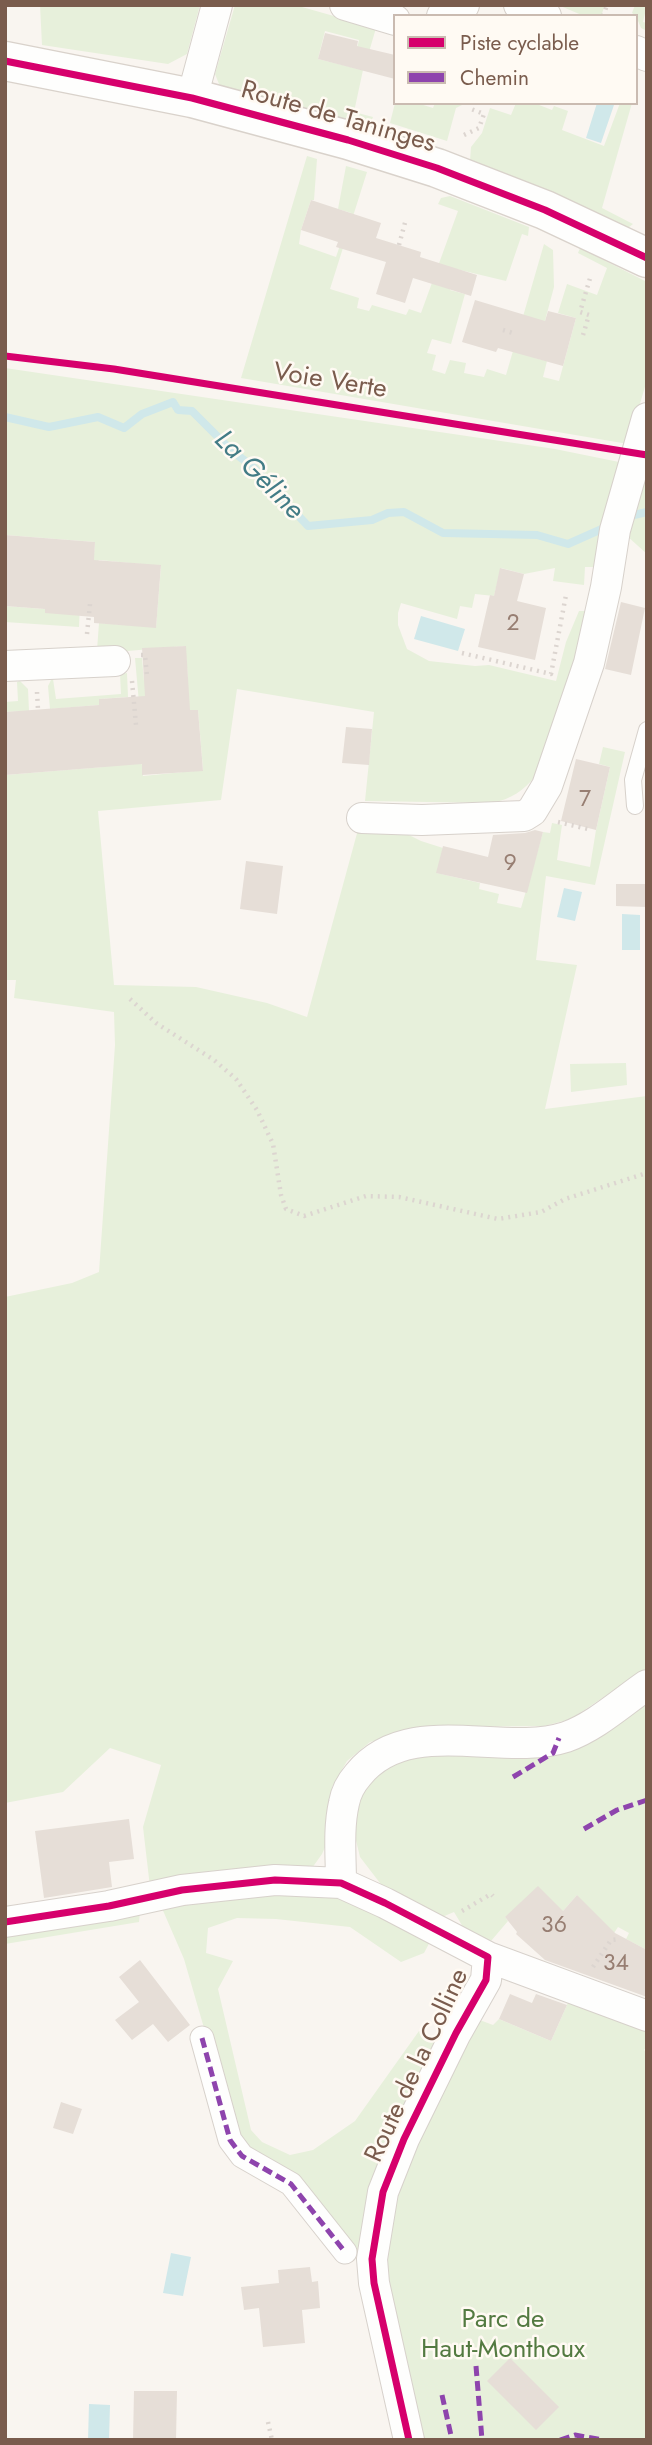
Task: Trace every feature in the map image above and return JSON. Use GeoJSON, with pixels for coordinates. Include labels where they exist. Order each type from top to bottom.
{"type":"FeatureCollection","features":[{"type":"Feature","properties":{"kind":"main road","name":"Route de Taninges"},"geometry":{"type":"LineString","coordinates":[[5,61],[192,98],[348,140],[437,168],[545,210],[647,258]]}},
{"type":"Feature","properties":{"kind":"street"},"geometry":{"type":"LineString","coordinates":[[192,98],[217,5]]}},
{"type":"Feature","properties":{"kind":"street"},"geometry":{"type":"LineString","coordinates":[[345,5],[393,19]]}},
{"type":"Feature","properties":{"kind":"street"},"geometry":{"type":"LineString","coordinates":[[446,14],[464,5]]}},
{"type":"Feature","properties":{"kind":"street"},"geometry":{"type":"LineString","coordinates":[[519,5],[541,14]]}},
{"type":"Feature","properties":{"kind":"street"},"geometry":{"type":"LineString","coordinates":[[362,818],[422,820],[524,816],[538,803],[562,750],[589,663],[606,587],[615,530],[647,418]]}},
{"type":"Feature","properties":{"kind":"street"},"geometry":{"type":"LineString","coordinates":[[5,666],[123,666]]}},
{"type":"Feature","properties":{"kind":"street"},"geometry":{"type":"LineString","coordinates":[[341,1883],[343,1803],[353,1781],[370,1761],[387,1751],[431,1741],[526,1742],[568,1736],[647,1685]]}},
{"type":"Feature","properties":{"kind":"street","name":"Route de la Colline"},"geometry":{"type":"LineString","coordinates":[[5,1922],[109,1906],[182,1890],[275,1880],[341,1883],[488,1957],[486,1980],[456,2033],[404,2139],[383,2192],[375,2230],[372,2259],[374,2283],[409,2440]]}},
{"type":"Feature","properties":{"kind":"street"},"geometry":{"type":"LineString","coordinates":[[488,1957],[647,2016]]}},
{"type":"Feature","properties":{"kind":"street"},"geometry":{"type":"LineString","coordinates":[[202,2038],[230,2140],[242,2156],[291,2184],[345,2252]]}},
{"type":"Feature","properties":{"kind":"lane"},"geometry":{"type":"LineString","coordinates":[[635,806],[633,780],[647,730]]}},
{"type":"Feature","properties":{"kind":"path"},"geometry":{"type":"LineString","coordinates":[[464,135],[479,128],[484,114],[471,110]]}},
{"type":"Feature","properties":{"kind":"path"},"geometry":{"type":"LineString","coordinates":[[399,245],[406,219]]}},
{"type":"Feature","properties":{"kind":"path"},"geometry":{"type":"LineString","coordinates":[[583,335],[589,315],[580,312],[591,275]]}},
{"type":"Feature","properties":{"kind":"path"},"geometry":{"type":"LineString","coordinates":[[503,330],[513,333]]}},
{"type":"Feature","properties":{"kind":"path"},"geometry":{"type":"LineString","coordinates":[[462,653],[551,674],[566,595]]}},
{"type":"Feature","properties":{"kind":"path"},"geometry":{"type":"LineString","coordinates":[[87,640],[89,604]]}},
{"type":"Feature","properties":{"kind":"path"},"geometry":{"type":"LineString","coordinates":[[123,666],[136,725]]}},
{"type":"Feature","properties":{"kind":"path"},"geometry":{"type":"LineString","coordinates":[[538,803],[552,821],[592,830]]}},
{"type":"Feature","properties":{"kind":"path"},"geometry":{"type":"LineString","coordinates":[[130,999],[156,1023],[214,1060],[236,1079],[257,1110],[273,1144],[281,1195],[286,1209],[304,1216],[366,1196],[400,1197],[498,1219],[541,1212],[565,1199],[647,1173]]}},
{"type":"Feature","properties":{"kind":"path"},"geometry":{"type":"LineString","coordinates":[[456,1915],[491,1894],[493,1896]]}},
{"type":"Feature","properties":{"kind":"path"},"geometry":{"type":"LineString","coordinates":[[578,1990],[611,1940],[619,1939]]}},
{"type":"Feature","properties":{"kind":"path"},"geometry":{"type":"LineString","coordinates":[[268,2422],[272,2440]]}},
{"type":"Feature","properties":{"kind":"green space"},"geometry":{"type":"Polygon","coordinates":[[[40,5],[200,5],[187,54],[168,64],[42,45],[40,5]]]}},
{"type":"Feature","properties":{"kind":"green space"},"geometry":{"type":"Polygon","coordinates":[[[235,5],[295,5],[376,28],[369,52],[357,48],[359,40],[325,31],[318,59],[363,70],[354,112],[373,117],[370,124],[364,126],[221,89],[215,74],[235,5]]]}},
{"type":"Feature","properties":{"kind":"green space"},"geometry":{"type":"Polygon","coordinates":[[[558,5],[605,5],[602,14],[579,14],[558,5]]]}},
{"type":"Feature","properties":{"kind":"green space"},"geometry":{"type":"Polygon","coordinates":[[[635,5],[647,5],[643,22],[647,23],[647,31],[641,28],[638,14],[632,13],[635,5]]]}},
{"type":"Feature","properties":{"kind":"green space"},"geometry":{"type":"Polygon","coordinates":[[[394,105],[423,105],[433,108],[434,105],[462,105],[456,108],[447,141],[390,123],[394,105]]]}},
{"type":"Feature","properties":{"kind":"green space"},"geometry":{"type":"Polygon","coordinates":[[[515,105],[539,105],[552,110],[554,106],[568,111],[562,130],[604,146],[619,105],[631,105],[602,208],[633,224],[628,228],[470,161],[471,147],[482,133],[490,108],[511,115],[515,105]]]}},
{"type":"Feature","properties":{"kind":"green space"},"geometry":{"type":"Polygon","coordinates":[[[307,156],[317,159],[314,200],[311,200],[299,244],[336,257],[351,213],[338,209],[346,166],[367,172],[330,289],[359,298],[357,308],[369,311],[372,305],[406,315],[409,309],[421,313],[458,211],[438,204],[441,198],[450,196],[529,227],[528,236],[522,234],[506,281],[456,269],[450,290],[465,294],[451,344],[432,339],[427,353],[436,355],[432,370],[445,374],[450,360],[466,363],[464,373],[484,377],[487,369],[506,375],[544,244],[553,250],[554,287],[535,358],[547,361],[543,377],[559,381],[576,318],[558,313],[567,284],[597,295],[607,268],[578,253],[580,248],[647,282],[647,380],[628,444],[241,378],[307,156]]]}},
{"type":"Feature","properties":{"kind":"green space"},"geometry":{"type":"Polygon","coordinates":[[[5,368],[555,449],[624,463],[599,567],[585,567],[584,585],[553,581],[555,568],[524,574],[501,568],[494,596],[475,594],[472,608],[460,606],[457,619],[401,603],[398,625],[407,649],[429,661],[489,665],[556,681],[566,642],[579,611],[588,611],[590,618],[536,775],[517,793],[492,803],[365,801],[374,712],[237,689],[221,800],[98,811],[114,985],[196,987],[267,1003],[307,1017],[359,826],[389,825],[421,841],[443,848],[437,873],[480,883],[479,889],[499,894],[497,903],[521,908],[543,832],[550,833],[552,823],[562,825],[557,860],[590,867],[610,767],[599,764],[603,747],[625,752],[595,885],[546,876],[536,960],[577,965],[545,1109],[647,1096],[647,1668],[571,1719],[544,1726],[432,1727],[370,1742],[347,1761],[332,1787],[330,1836],[312,1868],[150,1887],[143,1827],[161,1765],[110,1748],[63,1792],[5,1803],[5,1297],[72,1283],[99,1272],[115,1045],[114,1012],[14,998],[16,980],[5,980],[5,775],[103,767],[141,755],[143,776],[203,770],[198,710],[140,714],[135,658],[142,658],[144,681],[188,678],[185,646],[116,652],[97,650],[99,623],[156,627],[161,566],[99,560],[93,567],[95,542],[5,535],[5,368]]]}},
{"type":"Feature","properties":{"kind":"green space"},"geometry":{"type":"Polygon","coordinates":[[[647,468],[647,554],[627,536],[647,468]]]}},
{"type":"Feature","properties":{"kind":"green space"},"geometry":{"type":"Polygon","coordinates":[[[80,603],[79,627],[5,622],[5,606],[45,609],[80,603]]]}},
{"type":"Feature","properties":{"kind":"green space"},"geometry":{"type":"Polygon","coordinates":[[[127,673],[128,697],[99,699],[99,705],[50,709],[48,686],[53,679],[56,699],[121,694],[120,674],[127,673]]]}},
{"type":"Feature","properties":{"kind":"green space"},"geometry":{"type":"Polygon","coordinates":[[[20,681],[28,689],[29,711],[5,712],[5,702],[18,701],[17,682],[20,681]]]}},
{"type":"Feature","properties":{"kind":"green space"},"geometry":{"type":"Polygon","coordinates":[[[626,1063],[627,1085],[571,1092],[570,1064],[626,1063]]]}},
{"type":"Feature","properties":{"kind":"green space"},"geometry":{"type":"Polygon","coordinates":[[[647,1696],[647,1950],[626,1939],[629,1933],[618,1927],[603,1950],[577,1895],[563,1911],[505,1917],[508,1921],[491,1941],[463,1927],[454,1912],[442,1917],[383,1887],[360,1857],[352,1824],[366,1778],[398,1755],[497,1754],[647,1696]]]}},
{"type":"Feature","properties":{"kind":"green space","name":"Parc de Haut-Monthoux"},"geometry":{"type":"Polygon","coordinates":[[[275,1891],[339,1896],[432,1938],[424,1953],[401,1962],[350,1927],[237,1918],[208,1928],[206,1953],[233,1961],[218,1989],[251,2130],[262,2142],[290,2155],[313,2150],[355,2121],[419,2031],[457,2045],[477,2019],[493,2025],[499,2019],[551,2041],[571,1996],[647,2026],[647,2046],[644,2050],[647,2053],[647,2440],[421,2440],[359,2257],[235,2135],[184,1959],[161,1906],[275,1891]]]}},
{"type":"Feature","properties":{"kind":"green space"},"geometry":{"type":"Polygon","coordinates":[[[140,1912],[139,1922],[5,1944],[5,1935],[140,1912]]]}},
{"type":"Feature","properties":{"kind":"water"},"geometry":{"type":"Polygon","coordinates":[[[596,105],[614,105],[601,143],[586,138],[596,105]]]}},
{"type":"Feature","properties":{"kind":"water"},"geometry":{"type":"Polygon","coordinates":[[[421,616],[465,629],[458,651],[414,639],[421,616]]]}},
{"type":"Feature","properties":{"kind":"water"},"geometry":{"type":"Polygon","coordinates":[[[564,888],[582,892],[575,921],[557,917],[564,888]]]}},
{"type":"Feature","properties":{"kind":"water"},"geometry":{"type":"Polygon","coordinates":[[[622,914],[640,915],[640,950],[622,950],[622,914]]]}},
{"type":"Feature","properties":{"kind":"water"},"geometry":{"type":"Polygon","coordinates":[[[171,2253],[191,2257],[183,2296],[163,2293],[171,2253]]]}},
{"type":"Feature","properties":{"kind":"water"},"geometry":{"type":"Polygon","coordinates":[[[89,2404],[110,2405],[109,2440],[88,2440],[89,2404]]]}},
{"type":"Feature","properties":{"kind":"building"},"geometry":{"type":"Polygon","coordinates":[[[325,33],[358,41],[357,46],[393,55],[393,78],[318,59],[325,33]]]}},
{"type":"Feature","properties":{"kind":"building"},"geometry":{"type":"Polygon","coordinates":[[[311,200],[381,223],[376,238],[421,252],[420,257],[477,275],[471,296],[413,278],[405,303],[376,294],[386,262],[336,247],[338,242],[301,230],[311,200]]]}},
{"type":"Feature","properties":{"kind":"building"},"geometry":{"type":"Polygon","coordinates":[[[475,300],[545,321],[548,311],[576,318],[563,366],[498,348],[496,352],[462,342],[475,300]]]}},
{"type":"Feature","properties":{"kind":"building"},"geometry":{"type":"Polygon","coordinates":[[[5,535],[95,542],[94,560],[161,565],[156,628],[94,623],[94,617],[5,606],[5,535]]]}},
{"type":"Feature","properties":{"kind":"building"},"geometry":{"type":"Polygon","coordinates":[[[500,568],[524,574],[517,601],[546,608],[535,660],[478,647],[490,595],[494,596],[500,568]]]}},
{"type":"Feature","properties":{"kind":"building"},"geometry":{"type":"Polygon","coordinates":[[[621,602],[645,608],[631,675],[605,669],[621,602]]]}},
{"type":"Feature","properties":{"kind":"building"},"geometry":{"type":"Polygon","coordinates":[[[186,646],[190,710],[198,710],[203,771],[142,775],[142,764],[5,775],[5,712],[99,705],[99,699],[145,696],[142,648],[186,646]]]}},
{"type":"Feature","properties":{"kind":"building"},"geometry":{"type":"Polygon","coordinates":[[[346,727],[372,729],[369,765],[342,763],[346,727]]]}},
{"type":"Feature","properties":{"kind":"building"},"geometry":{"type":"Polygon","coordinates":[[[576,759],[610,767],[596,830],[561,821],[576,759]]]}},
{"type":"Feature","properties":{"kind":"building"},"geometry":{"type":"Polygon","coordinates":[[[535,830],[543,832],[527,893],[436,873],[443,846],[488,857],[493,835],[535,830]]]}},
{"type":"Feature","properties":{"kind":"building"},"geometry":{"type":"Polygon","coordinates":[[[246,861],[283,866],[277,914],[240,909],[246,861]]]}},
{"type":"Feature","properties":{"kind":"building"},"geometry":{"type":"Polygon","coordinates":[[[616,884],[647,884],[647,907],[616,906],[616,884]]]}},
{"type":"Feature","properties":{"kind":"building"},"geometry":{"type":"Polygon","coordinates":[[[129,1819],[134,1859],[109,1862],[112,1887],[44,1898],[35,1831],[129,1819]]]}},
{"type":"Feature","properties":{"kind":"building"},"geometry":{"type":"Polygon","coordinates":[[[538,1886],[563,1911],[577,1895],[615,1933],[647,1950],[647,1997],[545,1960],[516,1934],[505,1917],[538,1886]]]}},
{"type":"Feature","properties":{"kind":"building"},"geometry":{"type":"Polygon","coordinates":[[[140,1960],[190,2025],[168,2042],[153,2024],[132,2040],[115,2020],[139,2002],[119,1977],[140,1960]]]}},
{"type":"Feature","properties":{"kind":"building"},"geometry":{"type":"Polygon","coordinates":[[[510,1994],[532,2003],[536,1994],[567,2005],[551,2041],[499,2019],[510,1994]]]}},
{"type":"Feature","properties":{"kind":"building"},"geometry":{"type":"Polygon","coordinates":[[[61,2102],[82,2109],[73,2134],[53,2128],[61,2102]]]}},
{"type":"Feature","properties":{"kind":"building"},"geometry":{"type":"Polygon","coordinates":[[[310,2267],[312,2282],[318,2281],[320,2308],[302,2310],[305,2343],[263,2347],[259,2308],[244,2310],[241,2287],[279,2283],[278,2270],[310,2267]]]}},
{"type":"Feature","properties":{"kind":"building"},"geometry":{"type":"Polygon","coordinates":[[[510,2358],[559,2407],[536,2430],[487,2381],[510,2358]]]}},
{"type":"Feature","properties":{"kind":"building"},"geometry":{"type":"Polygon","coordinates":[[[134,2391],[177,2391],[176,2440],[133,2440],[134,2391]]]}},
{"type":"Feature","properties":{"kind":"waterway","name":"La Géline"},"geometry":{"type":"LineString","coordinates":[[5,417],[49,427],[98,417],[124,428],[142,414],[173,402],[178,410],[192,411],[232,451],[253,467],[308,526],[372,520],[388,513],[404,512],[443,533],[537,535],[568,544],[604,528]]}},
{"type":"Feature","properties":{"kind":"waterway","name":"La Géline"},"geometry":{"type":"LineString","coordinates":[[634,515],[647,512]]}},
{"type":"Feature","properties":{"kind":"marked path"},"geometry":{"type":"LineString","coordinates":[[513,1777],[553,1753],[559,1738]]}},
{"type":"Feature","properties":{"kind":"marked path"},"geometry":{"type":"LineString","coordinates":[[584,1829],[617,1810],[647,1800]]}},
{"type":"Feature","properties":{"kind":"marked path"},"geometry":{"type":"LineString","coordinates":[[202,2038],[230,2140],[242,2156],[291,2184],[345,2252]]}},
{"type":"Feature","properties":{"kind":"marked path"},"geometry":{"type":"LineString","coordinates":[[476,2366],[482,2440]]}},
{"type":"Feature","properties":{"kind":"marked path"},"geometry":{"type":"LineString","coordinates":[[442,2395],[452,2440]]}},
{"type":"Feature","properties":{"kind":"marked path"},"geometry":{"type":"LineString","coordinates":[[560,2440],[575,2435],[603,2440]]}},
{"type":"Feature","properties":{"kind":"cycle path"},"geometry":{"type":"LineString","coordinates":[[5,61],[192,98],[348,140],[437,168],[545,210],[647,258]]}},
{"type":"Feature","properties":{"kind":"cycle path","name":"Voie Verte"},"geometry":{"type":"LineString","coordinates":[[5,356],[114,369],[647,455]]}},
{"type":"Feature","properties":{"kind":"cycle path"},"geometry":{"type":"LineString","coordinates":[[5,1922],[109,1906],[182,1890],[275,1880],[341,1883],[488,1957],[486,1980],[456,2033],[404,2139],[383,2192],[372,2259],[374,2283],[409,2440]]}}]}
